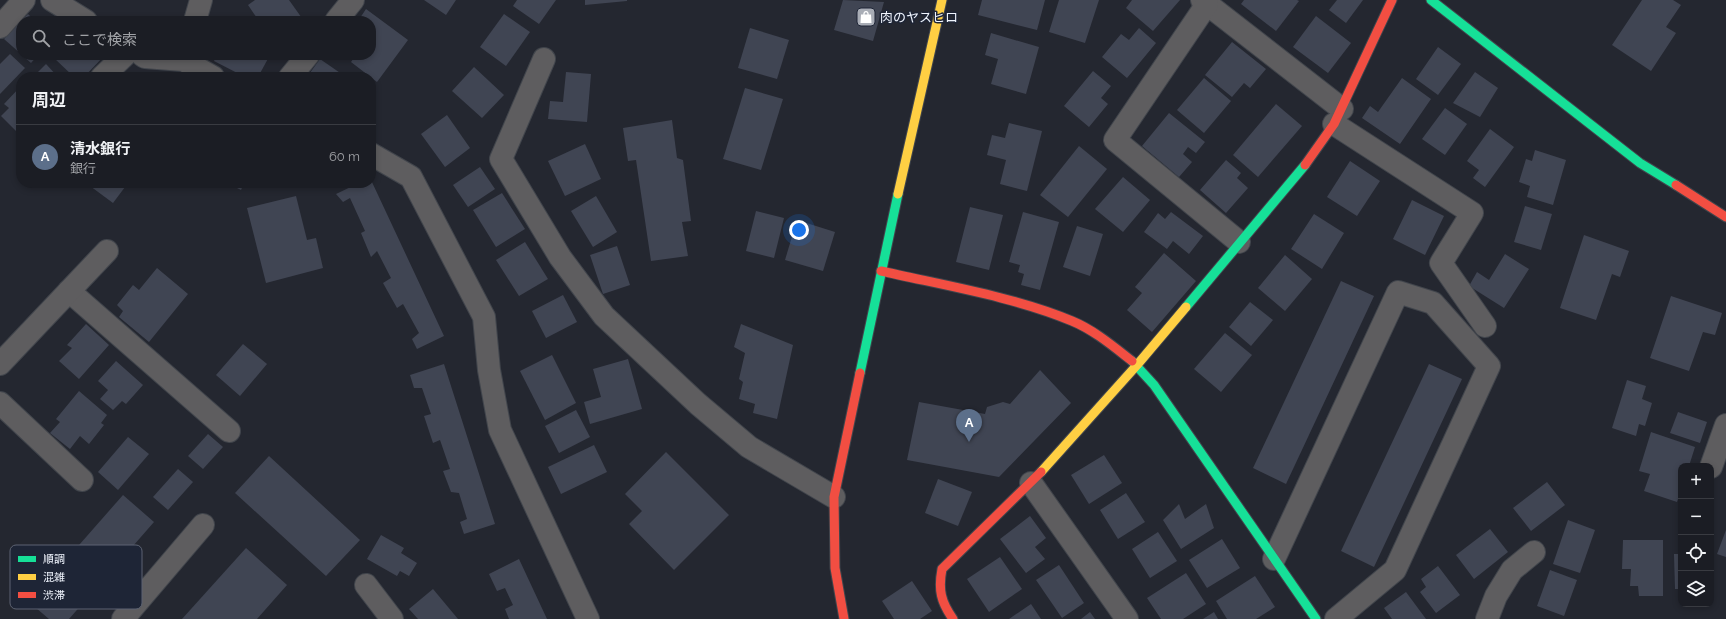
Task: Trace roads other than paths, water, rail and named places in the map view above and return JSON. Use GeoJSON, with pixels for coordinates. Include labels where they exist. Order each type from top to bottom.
{"type":"FeatureCollection","features":[{"type":"Feature","properties":{"kind":"street"},"geometry":{"type":"LineString","coordinates":[[0,27],[24,0]]}},
{"type":"Feature","properties":{"kind":"street"},"geometry":{"type":"LineString","coordinates":[[52,0],[78,16]]}},
{"type":"Feature","properties":{"kind":"street"},"geometry":{"type":"LineString","coordinates":[[196,16],[201,0]]}},
{"type":"Feature","properties":{"kind":"street"},"geometry":{"type":"LineString","coordinates":[[340,16],[353,0]]}},
{"type":"Feature","properties":{"kind":"street"},"geometry":{"type":"LineString","coordinates":[[844,619],[835,568],[834,497],[881,271],[942,0]]}},
{"type":"Feature","properties":{"kind":"street"},"geometry":{"type":"LineString","coordinates":[[953,619],[945,608],[938,589],[942,569],[1031,483],[1138,365],[1239,242],[1303,168],[1338,116],[1392,0]]}},
{"type":"Feature","properties":{"kind":"street"},"geometry":{"type":"LineString","coordinates":[[1431,0],[1640,163],[1726,217]]}},
{"type":"Feature","properties":{"kind":"street"},"geometry":{"type":"LineString","coordinates":[[1239,242],[1114,140],[1204,2],[1338,116],[1472,213],[1441,263],[1485,326]]}},
{"type":"Feature","properties":{"kind":"street"},"geometry":{"type":"LineString","coordinates":[[544,59],[501,159],[560,257],[604,316],[698,404],[749,447],[834,497]]}},
{"type":"Feature","properties":{"kind":"street"},"geometry":{"type":"LineString","coordinates":[[107,72],[120,60]]}},
{"type":"Feature","properties":{"kind":"street"},"geometry":{"type":"LineString","coordinates":[[186,60],[205,72]]}},
{"type":"Feature","properties":{"kind":"street"},"geometry":{"type":"LineString","coordinates":[[294,72],[304,60]]}},
{"type":"Feature","properties":{"kind":"street"},"geometry":{"type":"LineString","coordinates":[[376,157],[411,177],[484,317],[489,370],[500,430],[588,619]]}},
{"type":"Feature","properties":{"kind":"street"},"geometry":{"type":"LineString","coordinates":[[0,364],[107,251]]}},
{"type":"Feature","properties":{"kind":"street"},"geometry":{"type":"LineString","coordinates":[[881,271],[1018,303],[1073,321],[1111,344],[1138,365],[1316,619]]}},
{"type":"Feature","properties":{"kind":"street"},"geometry":{"type":"LineString","coordinates":[[69,290],[229,431]]}},
{"type":"Feature","properties":{"kind":"street"},"geometry":{"type":"LineString","coordinates":[[1274,559],[1398,292],[1433,303],[1489,366],[1395,570],[1336,619]]}},
{"type":"Feature","properties":{"kind":"street"},"geometry":{"type":"LineString","coordinates":[[0,403],[82,480]]}},
{"type":"Feature","properties":{"kind":"street"},"geometry":{"type":"LineString","coordinates":[[1718,457],[1726,425]]}},
{"type":"Feature","properties":{"kind":"street"},"geometry":{"type":"LineString","coordinates":[[1031,483],[1127,619]]}},
{"type":"Feature","properties":{"kind":"street"},"geometry":{"type":"LineString","coordinates":[[142,596],[203,524]]}},
{"type":"Feature","properties":{"kind":"street"},"geometry":{"type":"LineString","coordinates":[[1487,619],[1496,596],[1512,570],[1534,552]]}},
{"type":"Feature","properties":{"kind":"street"},"geometry":{"type":"LineString","coordinates":[[366,585],[392,619]]}},
{"type":"Feature","properties":{"kind":"street"},"geometry":{"type":"LineString","coordinates":[[123,619],[131,609]]}},
{"type":"Feature","properties":{"kind":"place","name":"肉のヤスヒロ"},"geometry":{"type":"Point","coordinates":[866,17]}},
{"type":"Feature","properties":{"kind":"place","name":"清水銀行"},"geometry":{"type":"Point","coordinates":[969,442]}}]}
